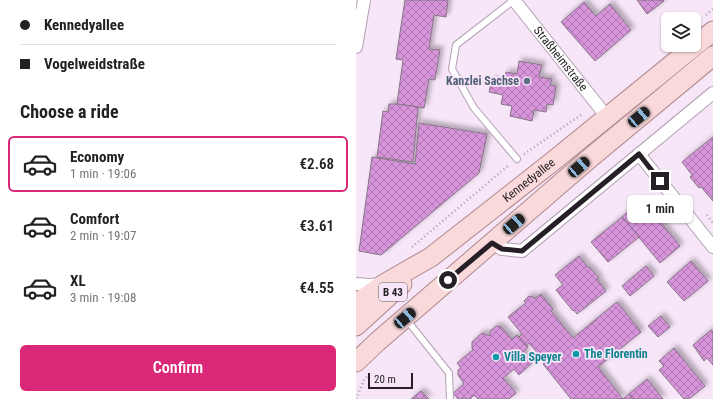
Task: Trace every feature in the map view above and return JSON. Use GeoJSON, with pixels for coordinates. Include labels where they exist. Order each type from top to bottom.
{"type":"FeatureCollection","features":[{"type":"Feature","properties":{"kind":"main road","name":"Kennedyallee"},"geometry":{"type":"LineString","coordinates":[[356,304],[384,284],[431,257],[602,110],[713,31]]}},
{"type":"Feature","properties":{"kind":"main road","name":"Kennedyallee"},"geometry":{"type":"LineString","coordinates":[[357,362],[405,318],[590,158],[713,56]]}},
{"type":"Feature","properties":{"kind":"main road","name":"B 43"},"geometry":{"type":"LineString","coordinates":[[356,326],[431,257]]}},
{"type":"Feature","properties":{"kind":"street"},"geometry":{"type":"LineString","coordinates":[[357,0],[361,12]]}},
{"type":"Feature","properties":{"kind":"street"},"geometry":{"type":"LineString","coordinates":[[360,0],[361,12]]}},
{"type":"Feature","properties":{"kind":"street"},"geometry":{"type":"LineString","coordinates":[[356,47],[364,0]]}},
{"type":"Feature","properties":{"kind":"street","name":"Straßheimstraße"},"geometry":{"type":"LineString","coordinates":[[514,0],[602,110]]}},
{"type":"Feature","properties":{"kind":"street"},"geometry":{"type":"LineString","coordinates":[[492,243],[502,249],[522,251],[713,92]]}},
{"type":"Feature","properties":{"kind":"street"},"geometry":{"type":"LineString","coordinates":[[639,154],[713,247]]}},
{"type":"Feature","properties":{"kind":"street"},"geometry":{"type":"LineString","coordinates":[[356,284],[384,284]]}},
{"type":"Feature","properties":{"kind":"lane"},"geometry":{"type":"LineString","coordinates":[[514,0],[456,46],[452,69],[474,108],[517,159]]}},
{"type":"Feature","properties":{"kind":"lane"},"geometry":{"type":"LineString","coordinates":[[405,318],[449,373],[450,399]]}},
{"type":"Feature","properties":{"kind":"path","name":"Kennedyallee"},"geometry":{"type":"LineString","coordinates":[[408,250],[517,159],[602,110]]}},
{"type":"Feature","properties":{"kind":"building"},"geometry":{"type":"Polygon","coordinates":[[[405,0],[448,0],[446,17],[434,15],[429,49],[440,50],[435,80],[429,79],[424,108],[397,104],[403,60],[396,59],[405,0]]]}},
{"type":"Feature","properties":{"kind":"building"},"geometry":{"type":"Polygon","coordinates":[[[637,0],[663,0],[664,1],[647,14],[637,0]]]}},
{"type":"Feature","properties":{"kind":"building"},"geometry":{"type":"Polygon","coordinates":[[[584,2],[596,16],[610,4],[631,30],[595,61],[561,22],[584,2]]]}},
{"type":"Feature","properties":{"kind":"building"},"geometry":{"type":"Polygon","coordinates":[[[519,61],[542,65],[539,77],[552,79],[550,85],[556,86],[553,105],[547,104],[546,112],[534,110],[532,121],[510,116],[512,106],[501,104],[503,95],[489,92],[492,80],[504,83],[506,72],[517,74],[519,61]]]}},
{"type":"Feature","properties":{"kind":"building"},"geometry":{"type":"Polygon","coordinates":[[[389,104],[418,107],[413,162],[377,157],[383,111],[388,112],[389,104]]]}},
{"type":"Feature","properties":{"kind":"building"},"geometry":{"type":"Polygon","coordinates":[[[419,123],[487,134],[479,173],[381,255],[359,251],[372,157],[415,164],[419,123]]]}},
{"type":"Feature","properties":{"kind":"building"},"geometry":{"type":"Polygon","coordinates":[[[713,137],[713,201],[690,177],[692,175],[682,162],[713,137]]]}},
{"type":"Feature","properties":{"kind":"building"},"geometry":{"type":"Polygon","coordinates":[[[642,200],[680,246],[660,263],[622,217],[642,200]]]}},
{"type":"Feature","properties":{"kind":"building"},"geometry":{"type":"Polygon","coordinates":[[[622,217],[639,237],[608,262],[591,242],[622,217]]]}},
{"type":"Feature","properties":{"kind":"building"},"geometry":{"type":"Polygon","coordinates":[[[579,256],[588,268],[589,267],[599,278],[597,279],[606,291],[577,314],[556,290],[563,285],[555,275],[579,256]]]}},
{"type":"Feature","properties":{"kind":"building"},"geometry":{"type":"Polygon","coordinates":[[[691,261],[708,281],[684,301],[667,282],[691,261]]]}},
{"type":"Feature","properties":{"kind":"building"},"geometry":{"type":"Polygon","coordinates":[[[646,266],[654,276],[630,296],[622,286],[646,266]]]}},
{"type":"Feature","properties":{"kind":"building","name":"The Florentin"},"geometry":{"type":"Polygon","coordinates":[[[541,294],[553,309],[551,311],[573,338],[617,302],[641,332],[598,367],[623,399],[571,399],[543,364],[545,362],[529,343],[526,345],[519,337],[522,334],[508,317],[526,303],[524,301],[529,296],[536,298],[541,294]]]}},
{"type":"Feature","properties":{"kind":"building"},"geometry":{"type":"Polygon","coordinates":[[[661,316],[670,327],[658,337],[648,326],[661,316]]]}},
{"type":"Feature","properties":{"kind":"building","name":"Villa Speyer"},"geometry":{"type":"Polygon","coordinates":[[[496,326],[501,327],[512,339],[517,335],[519,337],[528,347],[523,352],[532,363],[519,375],[514,369],[503,378],[516,393],[509,399],[478,399],[474,395],[470,399],[458,399],[453,393],[464,384],[458,375],[458,370],[461,368],[457,363],[473,350],[472,342],[482,333],[490,336],[490,331],[496,326]]]}},
{"type":"Feature","properties":{"kind":"building"},"geometry":{"type":"Polygon","coordinates":[[[711,330],[713,332],[713,365],[707,358],[704,361],[693,345],[711,330]]]}},
{"type":"Feature","properties":{"kind":"building"},"geometry":{"type":"Polygon","coordinates":[[[674,348],[705,386],[689,399],[684,399],[659,370],[664,366],[659,361],[674,348]]]}},
{"type":"Feature","properties":{"kind":"building"},"geometry":{"type":"Polygon","coordinates":[[[647,379],[663,399],[633,399],[629,394],[647,379]]]}},
{"type":"Feature","properties":{"kind":"building"},"geometry":{"type":"Polygon","coordinates":[[[421,391],[429,399],[411,399],[421,391]]]}},
{"type":"Feature","properties":{"kind":"building"},"geometry":{"type":"Polygon","coordinates":[[[629,394],[633,399],[623,399],[629,394]]]}},
{"type":"Feature","properties":{"kind":"place","name":"Kanzlei Sachse"},"geometry":{"type":"Point","coordinates":[527,81]}},
{"type":"Feature","properties":{"kind":"place","name":"The Florentin"},"geometry":{"type":"Point","coordinates":[576,354]}},
{"type":"Feature","properties":{"kind":"place","name":"Villa Speyer"},"geometry":{"type":"Point","coordinates":[496,357]}},
{"type":"Feature","properties":{"kind":"route"},"geometry":{"type":"LineString","coordinates":[[448,280],[492,243],[502,249],[522,251],[639,154],[660,181]]}}]}
